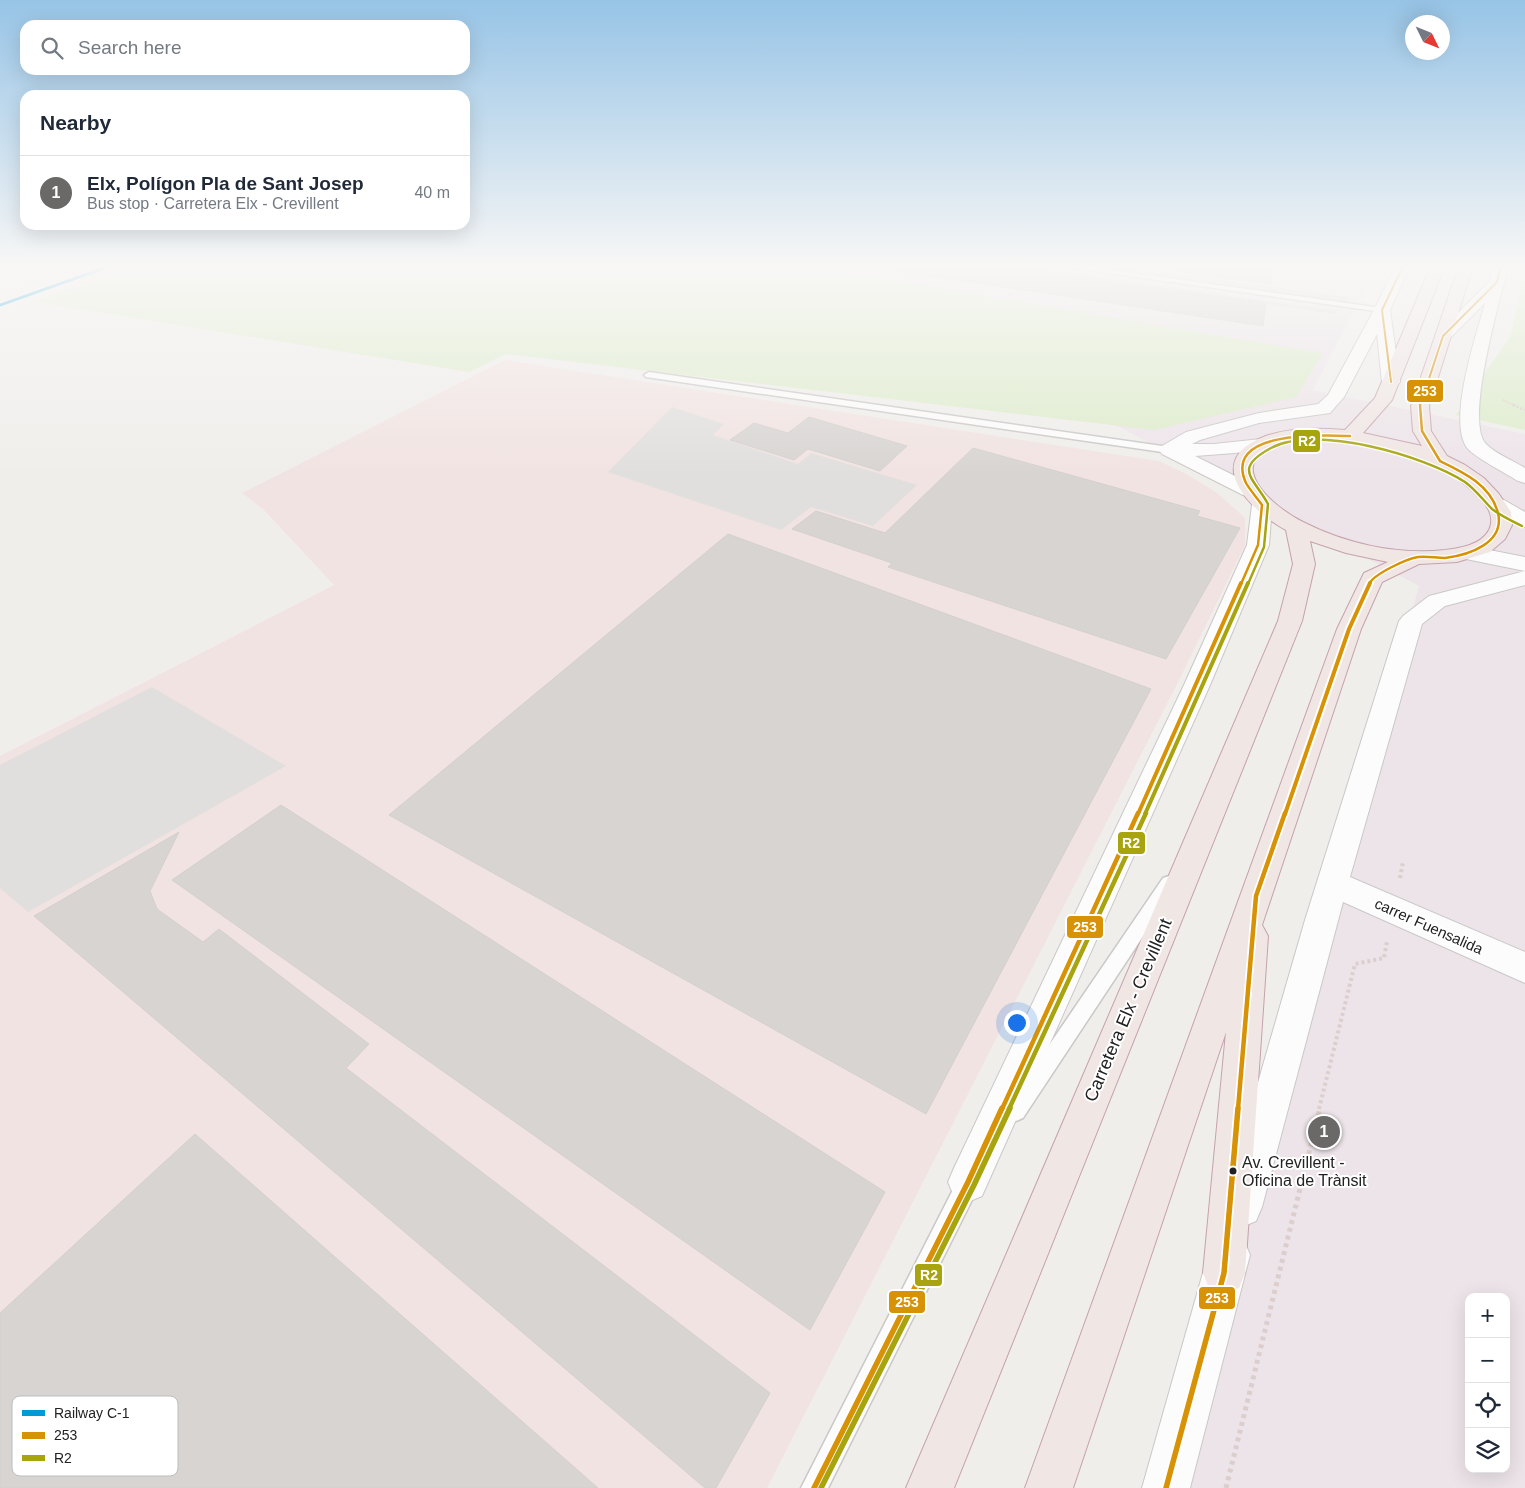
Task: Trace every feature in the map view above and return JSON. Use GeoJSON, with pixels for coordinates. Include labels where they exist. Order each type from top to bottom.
{"type":"FeatureCollection","features":[{"type":"Feature","properties":{"kind":"highway"},"geometry":{"type":"LineString","coordinates":[[1350,436],[1383,400],[1410,335]]}},
{"type":"Feature","properties":{"kind":"highway"},"geometry":{"type":"LineString","coordinates":[[1440,460],[1422,431],[1420,406],[1443,336]]}},
{"type":"Feature","properties":{"kind":"highway"},"geometry":{"type":"LineString","coordinates":[[1327,434],[1375,440],[1415,450],[1440,460],[1469,477],[1486,490],[1497,504],[1502,517],[1501,528],[1495,538],[1485,546],[1469,553],[1440,558],[1415,558],[1362,551],[1336,544],[1296,527],[1256,498],[1243,478],[1243,465],[1249,454],[1261,445],[1293,436],[1327,434]]}},
{"type":"Feature","properties":{"kind":"highway","name":"Carretera Elx - Crevillent"},"geometry":{"type":"LineString","coordinates":[[930,1488],[1290,621],[1304,564],[1296,527]]}},
{"type":"Feature","properties":{"kind":"highway"},"geometry":{"type":"LineString","coordinates":[[1049,1488],[1349,629],[1372,578],[1415,558]]}},
{"type":"Feature","properties":{"kind":"highway"},"geometry":{"type":"LineString","coordinates":[[1224,1273],[1256,896]]}},
{"type":"Feature","properties":{"kind":"street"},"geometry":{"type":"LineString","coordinates":[[1169,450],[1193,436],[1222,427],[1259,418],[1324,408],[1335,397],[1368,335]]}},
{"type":"Feature","properties":{"kind":"street"},"geometry":{"type":"LineString","coordinates":[[1385,335],[1391,382]]}},
{"type":"Feature","properties":{"kind":"street"},"geometry":{"type":"LineString","coordinates":[[1484,335],[1470,393],[1470,428],[1476,446],[1525,477]]}},
{"type":"Feature","properties":{"kind":"street"},"geometry":{"type":"LineString","coordinates":[[1169,450],[1214,450],[1261,445]]}},
{"type":"Feature","properties":{"kind":"street"},"geometry":{"type":"LineString","coordinates":[[968,1182],[1196,685],[1258,545],[1256,498],[1169,450]]}},
{"type":"Feature","properties":{"kind":"street"},"geometry":{"type":"LineString","coordinates":[[1497,504],[1525,521]]}},
{"type":"Feature","properties":{"kind":"street"},"geometry":{"type":"LineString","coordinates":[[1469,553],[1525,564]]}},
{"type":"Feature","properties":{"kind":"street"},"geometry":{"type":"LineString","coordinates":[[1166,1488],[1332,883],[1411,621],[1438,601],[1525,578]]}},
{"type":"Feature","properties":{"kind":"street","name":"carrer Fuensalida"},"geometry":{"type":"LineString","coordinates":[[1332,883],[1525,968]]}},
{"type":"Feature","properties":{"kind":"lane"},"geometry":{"type":"LineString","coordinates":[[649,376],[1169,450]]}},
{"type":"Feature","properties":{"kind":"lane"},"geometry":{"type":"LineString","coordinates":[[814,1488],[968,1182],[1199,838]]}},
{"type":"Feature","properties":{"kind":"path"},"geometry":{"type":"LineString","coordinates":[[1503,400],[1525,410]]}},
{"type":"Feature","properties":{"kind":"path"},"geometry":{"type":"LineString","coordinates":[[1226,1488],[1355,964],[1384,958],[1403,862]]}},
{"type":"Feature","properties":{"kind":"shaded area"},"geometry":{"type":"Polygon","coordinates":[[[935,335],[1341,335],[1313,390],[1525,434],[1525,1488],[1170,1488],[1419,586],[1104,419],[935,335]]]}},
{"type":"Feature","properties":{"kind":"shaded area"},"geometry":{"type":"Polygon","coordinates":[[[505,360],[1159,461],[1188,475],[1217,493],[1245,518],[1245,545],[1179,680],[767,1488],[0,1488],[0,756],[334,585],[263,509],[242,493],[505,360]]]}},
{"type":"Feature","properties":{"kind":"shaded area"},"geometry":{"type":"Polygon","coordinates":[[[672,407],[724,424],[713,435],[798,464],[811,453],[917,485],[873,526],[811,507],[781,530],[608,472],[672,407]]]}},
{"type":"Feature","properties":{"kind":"shaded area"},"geometry":{"type":"Polygon","coordinates":[[[152,687],[286,766],[28,912],[0,888],[0,765],[152,687]]]}},
{"type":"Feature","properties":{"kind":"green space"},"geometry":{"type":"Polygon","coordinates":[[[242,335],[1219,335],[1323,353],[1296,397],[1154,430],[506,354],[469,372],[242,335]]]}},
{"type":"Feature","properties":{"kind":"green space"},"geometry":{"type":"Polygon","coordinates":[[[1511,335],[1525,335],[1525,430],[1456,415],[1511,335]]]}},
{"type":"Feature","properties":{"kind":"building"},"geometry":{"type":"Polygon","coordinates":[[[809,417],[907,446],[880,471],[808,449],[794,460],[730,440],[754,423],[788,433],[809,417]]]}},
{"type":"Feature","properties":{"kind":"building"},"geometry":{"type":"Polygon","coordinates":[[[973,448],[1200,511],[1197,516],[1240,528],[1166,659],[888,567],[892,563],[792,529],[816,511],[885,533],[973,448]]]}},
{"type":"Feature","properties":{"kind":"building"},"geometry":{"type":"Polygon","coordinates":[[[728,534],[1151,689],[926,1114],[389,815],[728,534]]]}},
{"type":"Feature","properties":{"kind":"building"},"geometry":{"type":"Polygon","coordinates":[[[281,805],[885,1192],[810,1330],[172,880],[281,805]]]}},
{"type":"Feature","properties":{"kind":"building"},"geometry":{"type":"Polygon","coordinates":[[[179,832],[150,891],[157,909],[203,942],[219,929],[369,1044],[346,1068],[770,1393],[716,1488],[705,1488],[34,916],[179,832]]]}},
{"type":"Feature","properties":{"kind":"building"},"geometry":{"type":"Polygon","coordinates":[[[195,1134],[598,1488],[0,1488],[0,1313],[195,1134]]]}},
{"type":"Feature","properties":{"kind":"transit line","name":"253"},"geometry":{"type":"LineString","coordinates":[[1385,335],[1391,382]]}},
{"type":"Feature","properties":{"kind":"transit line","name":"253"},"geometry":{"type":"LineString","coordinates":[[1440,461],[1422,431],[1420,406],[1444,335]]}},
{"type":"Feature","properties":{"kind":"transit line","name":"253"},"geometry":{"type":"LineString","coordinates":[[814,1488],[968,1182],[1197,685],[1258,545],[1262,505],[1246,482],[1243,465],[1246,459],[1251,451],[1260,445],[1285,438],[1312,435],[1350,436]]}},
{"type":"Feature","properties":{"kind":"transit line","name":"R2"},"geometry":{"type":"LineString","coordinates":[[821,1488],[974,1185],[1203,688],[1264,547],[1268,504],[1250,479],[1249,469],[1252,462],[1260,454],[1276,445],[1298,441],[1322,440],[1375,448],[1422,461],[1449,473],[1474,488],[1496,512],[1522,526]]}},
{"type":"Feature","properties":{"kind":"transit line","name":"253"},"geometry":{"type":"LineString","coordinates":[[1166,1488],[1224,1273],[1256,896],[1349,629],[1372,578],[1414,558],[1445,558],[1468,553],[1483,546],[1493,538],[1498,529],[1500,519],[1491,497],[1471,477],[1440,461]]}},
{"type":"Feature","properties":{"kind":"place","name":"Elx, Polígon Pla de Sant Josep"},"geometry":{"type":"Point","coordinates":[1324,1132]}},
{"type":"Feature","properties":{"kind":"place","name":"Av. Crevillent - Oficina de Trànsit"},"geometry":{"type":"Point","coordinates":[1233,1171]}}]}
